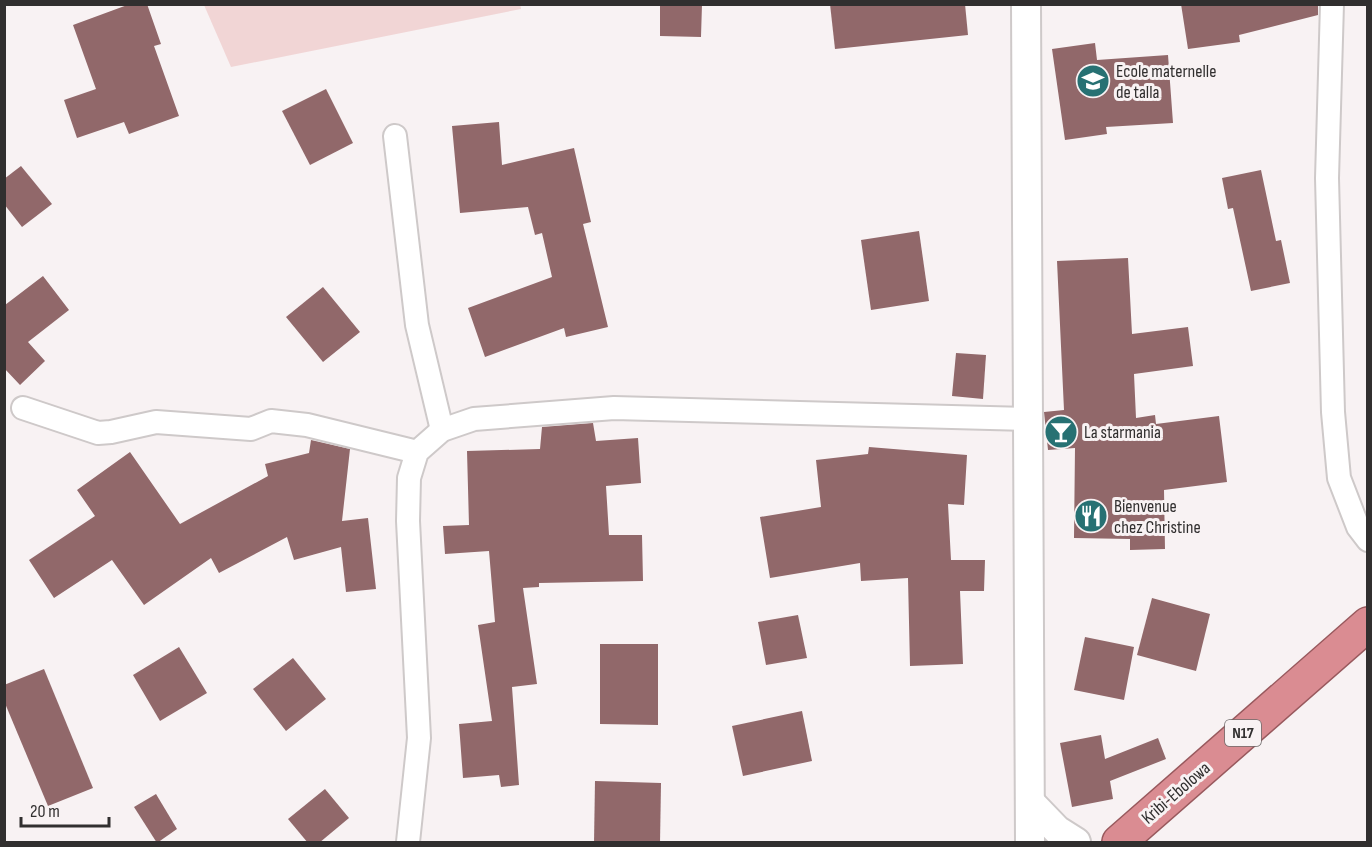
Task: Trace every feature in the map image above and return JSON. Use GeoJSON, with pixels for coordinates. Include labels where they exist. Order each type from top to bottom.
{"type":"FeatureCollection","features":[{"type":"Feature","properties":{"kind":"highway","name":"Kribi-Ebolowa"},"geometry":{"type":"LineString","coordinates":[[1119,843],[1368,624]]}},
{"type":"Feature","properties":{"kind":"street"},"geometry":{"type":"LineString","coordinates":[[1026,4],[1030,843]]}},
{"type":"Feature","properties":{"kind":"street"},"geometry":{"type":"LineString","coordinates":[[1332,4],[1327,178],[1333,411],[1339,478],[1359,527],[1368,540]]}},
{"type":"Feature","properties":{"kind":"street"},"geometry":{"type":"LineString","coordinates":[[395,136],[417,325],[442,430]]}},
{"type":"Feature","properties":{"kind":"street"},"geometry":{"type":"LineString","coordinates":[[23,408],[98,433],[156,422],[251,429],[271,421],[307,425],[417,452]]}},
{"type":"Feature","properties":{"kind":"street"},"geometry":{"type":"LineString","coordinates":[[408,843],[419,738],[408,521],[409,478],[417,452],[442,430],[474,419],[614,408],[1028,418]]}},
{"type":"Feature","properties":{"kind":"street"},"geometry":{"type":"LineString","coordinates":[[1030,802],[1056,830],[1076,843]]}},
{"type":"Feature","properties":{"kind":"shaded area"},"geometry":{"type":"Polygon","coordinates":[[[520,4],[521,9],[231,67],[204,5],[520,4]]]}},
{"type":"Feature","properties":{"kind":"building"},"geometry":{"type":"Polygon","coordinates":[[[130,4],[147,4],[161,44],[154,46],[179,116],[129,134],[124,122],[77,138],[64,100],[96,89],[73,25],[130,4]]]}},
{"type":"Feature","properties":{"kind":"building"},"geometry":{"type":"Polygon","coordinates":[[[660,4],[702,4],[701,37],[660,36],[660,4]]]}},
{"type":"Feature","properties":{"kind":"building"},"geometry":{"type":"Polygon","coordinates":[[[830,4],[965,4],[968,35],[835,49],[830,4]]]}},
{"type":"Feature","properties":{"kind":"building"},"geometry":{"type":"Polygon","coordinates":[[[1181,4],[1318,4],[1318,15],[1239,35],[1240,42],[1188,49],[1181,4]]]}},
{"type":"Feature","properties":{"kind":"building"},"geometry":{"type":"Polygon","coordinates":[[[1095,43],[1097,60],[1168,55],[1173,123],[1106,127],[1107,134],[1065,140],[1052,49],[1095,43]]]}},
{"type":"Feature","properties":{"kind":"building"},"geometry":{"type":"Polygon","coordinates":[[[326,89],[353,143],[310,165],[282,111],[326,89]]]}},
{"type":"Feature","properties":{"kind":"building"},"geometry":{"type":"Polygon","coordinates":[[[499,122],[502,165],[574,148],[591,222],[583,224],[608,327],[566,337],[564,328],[485,357],[468,308],[552,277],[542,233],[535,235],[528,207],[460,213],[452,126],[499,122]]]}},
{"type":"Feature","properties":{"kind":"building"},"geometry":{"type":"Polygon","coordinates":[[[21,166],[52,204],[22,227],[4,204],[4,179],[21,166]]]}},
{"type":"Feature","properties":{"kind":"building"},"geometry":{"type":"Polygon","coordinates":[[[1261,170],[1276,241],[1281,240],[1290,283],[1251,291],[1233,208],[1228,209],[1222,178],[1261,170]]]}},
{"type":"Feature","properties":{"kind":"building"},"geometry":{"type":"Polygon","coordinates":[[[919,231],[929,301],[871,310],[861,240],[919,231]]]}},
{"type":"Feature","properties":{"kind":"building"},"geometry":{"type":"Polygon","coordinates":[[[1128,258],[1132,334],[1188,327],[1193,366],[1134,374],[1136,418],[1155,415],[1156,424],[1219,416],[1227,482],[1164,490],[1165,549],[1130,550],[1130,539],[1074,538],[1075,448],[1048,450],[1044,412],[1064,410],[1057,261],[1128,258]]]}},
{"type":"Feature","properties":{"kind":"building"},"geometry":{"type":"Polygon","coordinates":[[[43,276],[69,310],[28,342],[45,361],[20,385],[4,368],[5,305],[43,276]]]}},
{"type":"Feature","properties":{"kind":"building"},"geometry":{"type":"Polygon","coordinates":[[[323,287],[360,332],[323,362],[286,317],[323,287]]]}},
{"type":"Feature","properties":{"kind":"building"},"geometry":{"type":"Polygon","coordinates":[[[956,353],[986,355],[983,399],[952,396],[956,353]]]}},
{"type":"Feature","properties":{"kind":"building"},"geometry":{"type":"Polygon","coordinates":[[[593,423],[596,441],[638,438],[641,483],[606,486],[609,535],[642,535],[643,581],[539,583],[539,587],[523,588],[537,684],[512,687],[519,785],[501,787],[499,775],[463,778],[459,724],[492,721],[478,625],[495,622],[489,551],[445,554],[443,526],[469,525],[467,451],[540,449],[542,427],[593,423]]]}},
{"type":"Feature","properties":{"kind":"building"},"geometry":{"type":"Polygon","coordinates":[[[311,440],[350,449],[342,521],[368,518],[376,589],[346,592],[341,547],[294,560],[287,537],[219,573],[211,558],[144,605],[112,560],[54,598],[29,560],[95,516],[77,490],[130,452],[180,524],[268,476],[265,464],[309,453],[311,440]]]}},
{"type":"Feature","properties":{"kind":"building"},"geometry":{"type":"Polygon","coordinates":[[[869,447],[967,455],[964,505],[948,504],[951,560],[985,560],[984,591],[960,591],[963,664],[910,666],[908,578],[861,581],[860,563],[770,578],[760,517],[821,507],[816,460],[868,454],[869,447]]]}},
{"type":"Feature","properties":{"kind":"building"},"geometry":{"type":"Polygon","coordinates":[[[1152,598],[1210,614],[1196,671],[1137,655],[1152,598]]]}},
{"type":"Feature","properties":{"kind":"building"},"geometry":{"type":"Polygon","coordinates":[[[798,615],[807,658],[766,665],[758,622],[798,615]]]}},
{"type":"Feature","properties":{"kind":"building"},"geometry":{"type":"Polygon","coordinates":[[[1085,637],[1134,647],[1124,700],[1074,690],[1085,637]]]}},
{"type":"Feature","properties":{"kind":"building"},"geometry":{"type":"Polygon","coordinates":[[[600,644],[658,644],[658,725],[600,724],[600,644]]]}},
{"type":"Feature","properties":{"kind":"building"},"geometry":{"type":"Polygon","coordinates":[[[179,647],[207,693],[160,721],[133,675],[179,647]]]}},
{"type":"Feature","properties":{"kind":"building"},"geometry":{"type":"Polygon","coordinates":[[[293,658],[326,699],[286,731],[253,689],[293,658]]]}},
{"type":"Feature","properties":{"kind":"building"},"geometry":{"type":"Polygon","coordinates":[[[44,669],[93,788],[48,806],[4,701],[4,685],[44,669]]]}},
{"type":"Feature","properties":{"kind":"building"},"geometry":{"type":"Polygon","coordinates":[[[802,711],[812,761],[743,776],[732,726],[802,711]]]}},
{"type":"Feature","properties":{"kind":"building"},"geometry":{"type":"Polygon","coordinates":[[[1101,735],[1105,759],[1158,738],[1166,759],[1110,781],[1113,799],[1072,807],[1060,743],[1101,735]]]}},
{"type":"Feature","properties":{"kind":"building"},"geometry":{"type":"Polygon","coordinates":[[[595,781],[661,783],[660,843],[594,843],[595,781]]]}},
{"type":"Feature","properties":{"kind":"building"},"geometry":{"type":"Polygon","coordinates":[[[325,789],[349,818],[319,843],[308,843],[288,819],[325,789]]]}},
{"type":"Feature","properties":{"kind":"building"},"geometry":{"type":"Polygon","coordinates":[[[156,794],[177,829],[157,843],[134,807],[156,794]]]}},
{"type":"Feature","properties":{"kind":"place","name":"Ecole maternelle de talla"},"geometry":{"type":"Point","coordinates":[1093,81]}},
{"type":"Feature","properties":{"kind":"place","name":"La starmania"},"geometry":{"type":"Point","coordinates":[1061,432]}},
{"type":"Feature","properties":{"kind":"place","name":"Bienvenue chez Christine"},"geometry":{"type":"Point","coordinates":[1091,516]}}]}
